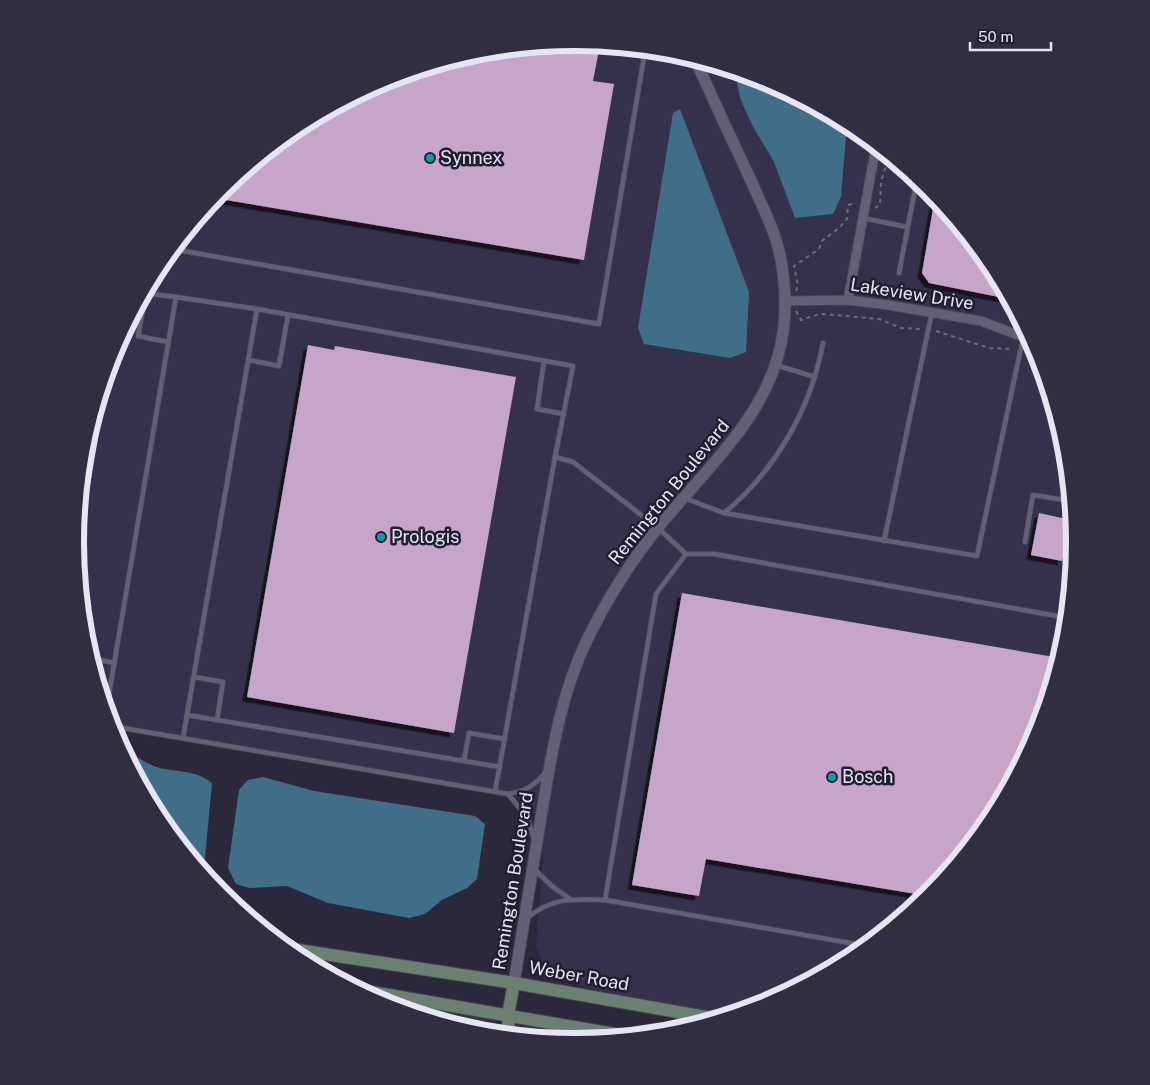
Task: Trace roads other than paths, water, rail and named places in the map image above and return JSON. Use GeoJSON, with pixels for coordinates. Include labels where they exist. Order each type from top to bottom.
{"type":"FeatureCollection","features":[{"type":"Feature","properties":{"kind":"main road","name":"Weber Road"},"geometry":{"type":"LineString","coordinates":[[301,950],[514,983],[703,1017]]}},
{"type":"Feature","properties":{"kind":"main road","name":"Remington Boulevard"},"geometry":{"type":"LineString","coordinates":[[508,1015],[514,983]]}},
{"type":"Feature","properties":{"kind":"main road"},"geometry":{"type":"LineString","coordinates":[[381,993],[609,1033]]}},
{"type":"Feature","properties":{"kind":"main road"},"geometry":{"type":"LineString","coordinates":[[501,1028],[508,1015]]}},
{"type":"Feature","properties":{"kind":"main road"},"geometry":{"type":"LineString","coordinates":[[508,1015],[508,1029]]}},
{"type":"Feature","properties":{"kind":"street","name":"Remington Boulevard"},"geometry":{"type":"LineString","coordinates":[[514,983],[556,728],[585,644],[619,580],[658,528],[745,426],[764,395],[775,365],[783,329],[784,301],[779,252],[766,214],[699,67]]}},
{"type":"Feature","properties":{"kind":"street"},"geometry":{"type":"LineString","coordinates":[[848,300],[875,153]]}},
{"type":"Feature","properties":{"kind":"street","name":"Lakeview Drive"},"geometry":{"type":"LineString","coordinates":[[784,301],[848,300],[932,312],[981,321],[1021,337]]}},
{"type":"Feature","properties":{"kind":"lane"},"geometry":{"type":"LineString","coordinates":[[180,250],[599,324],[644,57]]}},
{"type":"Feature","properties":{"kind":"lane"},"geometry":{"type":"LineString","coordinates":[[899,273],[915,188]]}},
{"type":"Feature","properties":{"kind":"lane"},"geometry":{"type":"LineString","coordinates":[[862,218],[907,226]]}},
{"type":"Feature","properties":{"kind":"lane"},"geometry":{"type":"LineString","coordinates":[[152,294],[288,315],[573,366],[495,792]]}},
{"type":"Feature","properties":{"kind":"lane"},"geometry":{"type":"LineString","coordinates":[[108,694],[115,663],[176,297]]}},
{"type":"Feature","properties":{"kind":"lane"},"geometry":{"type":"LineString","coordinates":[[183,738],[257,310]]}},
{"type":"Feature","properties":{"kind":"lane"},"geometry":{"type":"LineString","coordinates":[[142,311],[138,336],[168,342]]}},
{"type":"Feature","properties":{"kind":"lane"},"geometry":{"type":"LineString","coordinates":[[884,540],[932,312]]}},
{"type":"Feature","properties":{"kind":"lane"},"geometry":{"type":"LineString","coordinates":[[249,360],[279,366],[288,315]]}},
{"type":"Feature","properties":{"kind":"lane"},"geometry":{"type":"LineString","coordinates":[[724,514],[740,500],[789,436],[807,402],[824,344]]}},
{"type":"Feature","properties":{"kind":"lane"},"geometry":{"type":"LineString","coordinates":[[684,498],[724,514],[977,556],[1025,346]]}},
{"type":"Feature","properties":{"kind":"lane"},"geometry":{"type":"LineString","coordinates":[[544,361],[537,409],[564,414]]}},
{"type":"Feature","properties":{"kind":"lane"},"geometry":{"type":"LineString","coordinates":[[775,365],[815,377]]}},
{"type":"Feature","properties":{"kind":"lane"},"geometry":{"type":"LineString","coordinates":[[555,457],[573,462],[658,528],[686,554],[714,554],[1060,617]]}},
{"type":"Feature","properties":{"kind":"lane"},"geometry":{"type":"LineString","coordinates":[[1025,542],[1032,495],[1064,500]]}},
{"type":"Feature","properties":{"kind":"lane"},"geometry":{"type":"LineString","coordinates":[[605,900],[656,594],[686,554]]}},
{"type":"Feature","properties":{"kind":"lane"},"geometry":{"type":"LineString","coordinates":[[98,660],[115,663]]}},
{"type":"Feature","properties":{"kind":"lane"},"geometry":{"type":"LineString","coordinates":[[194,677],[223,682],[217,720]]}},
{"type":"Feature","properties":{"kind":"lane"},"geometry":{"type":"LineString","coordinates":[[187,715],[500,767]]}},
{"type":"Feature","properties":{"kind":"lane"},"geometry":{"type":"LineString","coordinates":[[120,728],[508,794],[524,791],[535,785],[549,768]]}},
{"type":"Feature","properties":{"kind":"lane"},"geometry":{"type":"LineString","coordinates":[[464,761],[469,733],[505,739]]}},
{"type":"Feature","properties":{"kind":"lane"},"geometry":{"type":"LineString","coordinates":[[508,794],[528,817],[536,846]]}},
{"type":"Feature","properties":{"kind":"lane"},"geometry":{"type":"LineString","coordinates":[[533,868],[553,887],[570,899]]}},
{"type":"Feature","properties":{"kind":"lane"},"geometry":{"type":"LineString","coordinates":[[524,920],[541,907],[570,899],[605,900],[857,944]]}},
{"type":"Feature","properties":{"kind":"lane"},"geometry":{"type":"LineString","coordinates":[[397,1000],[403,997]]}},
{"type":"Feature","properties":{"kind":"water"},"geometry":{"type":"Polygon","coordinates":[[[736,78],[792,102],[846,133],[841,197],[833,214],[795,218],[774,162],[752,125],[740,98],[736,78]]]}},
{"type":"Feature","properties":{"kind":"water"},"geometry":{"type":"Polygon","coordinates":[[[680,109],[749,292],[746,352],[730,358],[644,344],[638,328],[673,113],[680,109]]]}},
{"type":"Feature","properties":{"kind":"water"},"geometry":{"type":"Polygon","coordinates":[[[132,756],[155,767],[199,775],[212,783],[203,863],[185,842],[150,788],[132,756]]]}},
{"type":"Feature","properties":{"kind":"water"},"geometry":{"type":"Polygon","coordinates":[[[263,777],[314,791],[475,816],[485,824],[477,879],[467,888],[442,900],[425,914],[409,918],[328,903],[287,886],[249,888],[236,884],[228,868],[239,790],[248,780],[263,777]]]}},
{"type":"Feature","properties":{"kind":"place","name":"Synnex"},"geometry":{"type":"Point","coordinates":[430,158]}},
{"type":"Feature","properties":{"kind":"place","name":"Prologis"},"geometry":{"type":"Point","coordinates":[381,537]}},
{"type":"Feature","properties":{"kind":"place","name":"Bosch"},"geometry":{"type":"Point","coordinates":[832,777]}}]}
